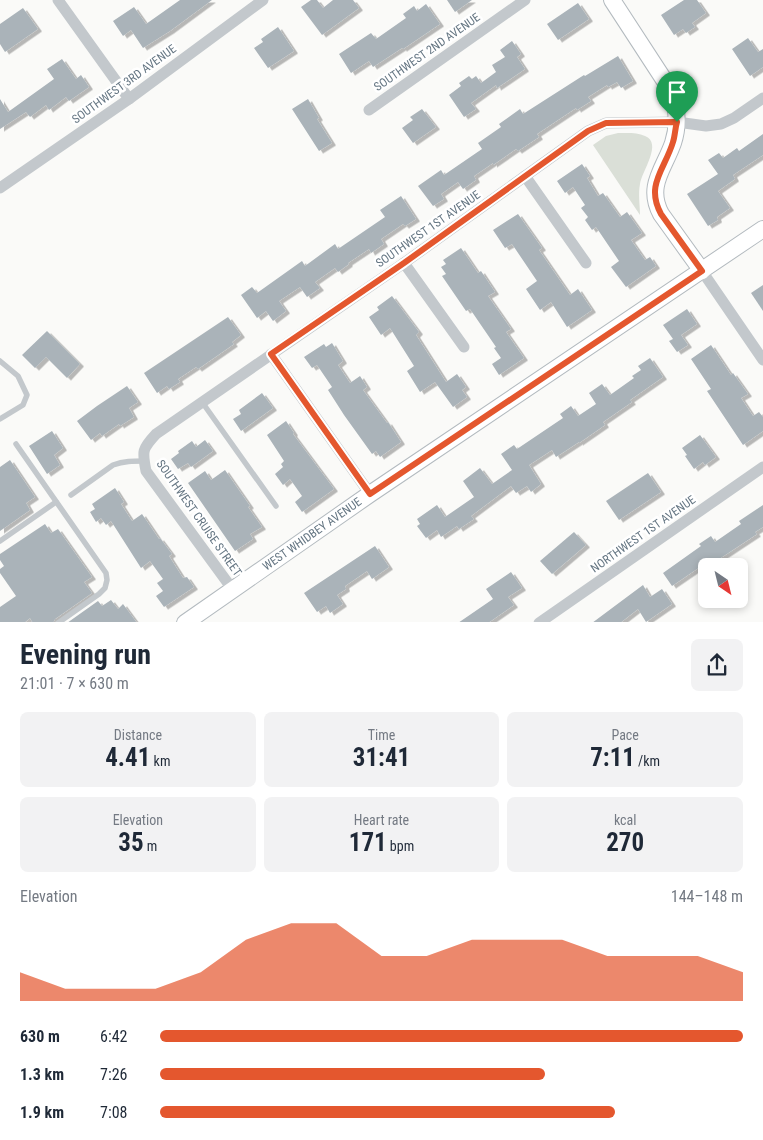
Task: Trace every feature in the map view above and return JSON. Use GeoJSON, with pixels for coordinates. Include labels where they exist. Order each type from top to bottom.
{"type":"FeatureCollection","features":[{"type":"Feature","properties":{"kind":"street"},"geometry":{"type":"LineString","coordinates":[[58,0],[129,99]]}},
{"type":"Feature","properties":{"kind":"street","name":"SOUTHWEST 3RD AVENUE"},"geometry":{"type":"LineString","coordinates":[[0,188],[129,99],[263,0]]}},
{"type":"Feature","properties":{"kind":"street","name":"SOUTHWEST 2ND AVENUE"},"geometry":{"type":"LineString","coordinates":[[369,110],[525,0]]}},
{"type":"Feature","properties":{"kind":"street"},"geometry":{"type":"LineString","coordinates":[[612,0],[670,89],[676,102],[677,122],[673,142],[656,181],[656,205],[763,360]]}},
{"type":"Feature","properties":{"kind":"street","name":"SOUTHWEST 1ST AVENUE"},"geometry":{"type":"LineString","coordinates":[[144,461],[143,454],[147,444],[156,434],[404,263],[588,131],[606,123],[677,122],[706,126],[721,124],[734,118],[763,98]]}},
{"type":"Feature","properties":{"kind":"street"},"geometry":{"type":"LineString","coordinates":[[525,176],[586,263]]}},
{"type":"Feature","properties":{"kind":"street","name":"WEST WHIDBEY AVENUE"},"geometry":{"type":"LineString","coordinates":[[185,622],[370,494],[763,229]]}},
{"type":"Feature","properties":{"kind":"street"},"geometry":{"type":"LineString","coordinates":[[404,263],[464,347]]}},
{"type":"Feature","properties":{"kind":"street"},"geometry":{"type":"LineString","coordinates":[[271,354],[370,494]]}},
{"type":"Feature","properties":{"kind":"street","name":"SOUTHWEST CRUISE STREET"},"geometry":{"type":"LineString","coordinates":[[144,461],[146,470],[233,590]]}},
{"type":"Feature","properties":{"kind":"street","name":"NORTHWEST 1ST AVENUE"},"geometry":{"type":"LineString","coordinates":[[539,622],[763,467]]}},
{"type":"Feature","properties":{"kind":"lane"},"geometry":{"type":"LineString","coordinates":[[0,361],[18,376],[27,395],[23,405],[0,419]]}},
{"type":"Feature","properties":{"kind":"lane"},"geometry":{"type":"LineString","coordinates":[[202,402],[276,506]]}},
{"type":"Feature","properties":{"kind":"lane"},"geometry":{"type":"LineString","coordinates":[[16,444],[106,573],[106,588],[58,622]]}},
{"type":"Feature","properties":{"kind":"lane"},"geometry":{"type":"LineString","coordinates":[[71,495],[113,465],[121,462],[144,461]]}},
{"type":"Feature","properties":{"kind":"lane"},"geometry":{"type":"LineString","coordinates":[[0,541],[56,502]]}},
{"type":"Feature","properties":{"kind":"shaded area"},"geometry":{"type":"Polygon","coordinates":[[[618,133],[632,133],[645,136],[652,145],[650,158],[640,184],[640,215],[593,145],[606,136],[618,133]]]}},
{"type":"Feature","properties":{"kind":"building"},"geometry":{"type":"Polygon","coordinates":[[[180,0],[212,0],[143,48],[131,30],[123,36],[113,21],[134,7],[146,24],[180,0]]]}},
{"type":"Feature","properties":{"kind":"building"},"geometry":{"type":"Polygon","coordinates":[[[311,0],[317,0],[323,8],[333,0],[353,0],[359,8],[322,35],[301,7],[311,0]]]}},
{"type":"Feature","properties":{"kind":"building"},"geometry":{"type":"Polygon","coordinates":[[[447,0],[472,0],[455,12],[447,0]]]}},
{"type":"Feature","properties":{"kind":"building"},"geometry":{"type":"Polygon","coordinates":[[[684,0],[697,0],[706,13],[692,23],[695,27],[686,33],[683,29],[674,35],[661,15],[684,0]]]}},
{"type":"Feature","properties":{"kind":"building"},"geometry":{"type":"Polygon","coordinates":[[[578,3],[589,19],[558,40],[547,24],[578,3]]]}},
{"type":"Feature","properties":{"kind":"building"},"geometry":{"type":"Polygon","coordinates":[[[426,4],[440,24],[373,67],[369,61],[351,73],[339,54],[371,33],[376,39],[406,18],[403,14],[414,6],[417,11],[426,4]]]}},
{"type":"Feature","properties":{"kind":"building"},"geometry":{"type":"Polygon","coordinates":[[[23,8],[38,29],[5,52],[0,44],[0,24],[23,8]]]}},
{"type":"Feature","properties":{"kind":"building"},"geometry":{"type":"Polygon","coordinates":[[[278,27],[294,51],[268,68],[254,48],[263,42],[261,39],[278,27]]]}},
{"type":"Feature","properties":{"kind":"building"},"geometry":{"type":"Polygon","coordinates":[[[748,38],[758,52],[763,49],[763,67],[750,76],[732,49],[748,38]]]}},
{"type":"Feature","properties":{"kind":"building"},"geometry":{"type":"Polygon","coordinates":[[[512,41],[521,54],[517,57],[525,69],[497,88],[496,85],[471,103],[476,109],[464,117],[449,95],[461,86],[459,83],[469,76],[472,79],[476,76],[481,83],[496,72],[492,65],[505,57],[500,50],[512,41]]]}},
{"type":"Feature","properties":{"kind":"building"},"geometry":{"type":"Polygon","coordinates":[[[618,56],[633,81],[621,88],[617,82],[608,87],[607,85],[588,97],[591,101],[577,110],[576,108],[537,134],[539,137],[518,151],[516,149],[474,176],[476,180],[463,189],[458,182],[441,194],[444,199],[433,206],[418,186],[441,170],[444,175],[482,149],[478,143],[501,127],[499,124],[520,109],[523,114],[584,75],[618,56]]]}},
{"type":"Feature","properties":{"kind":"building"},"geometry":{"type":"Polygon","coordinates":[[[62,59],[76,79],[81,75],[89,87],[69,101],[66,97],[49,110],[46,105],[30,117],[26,112],[0,129],[0,99],[8,112],[54,79],[47,69],[62,59]]]}},
{"type":"Feature","properties":{"kind":"building"},"geometry":{"type":"Polygon","coordinates":[[[308,99],[319,118],[317,119],[332,143],[319,151],[292,109],[308,99]]]}},
{"type":"Feature","properties":{"kind":"building"},"geometry":{"type":"Polygon","coordinates":[[[422,109],[436,127],[413,143],[402,128],[413,120],[410,117],[422,109]]]}},
{"type":"Feature","properties":{"kind":"building"},"geometry":{"type":"Polygon","coordinates":[[[763,134],[763,155],[733,175],[735,179],[718,191],[730,208],[717,217],[718,220],[708,226],[687,194],[718,174],[708,160],[719,153],[723,158],[737,148],[739,151],[763,134]]]}},
{"type":"Feature","properties":{"kind":"building"},"geometry":{"type":"Polygon","coordinates":[[[582,164],[590,176],[587,178],[598,196],[603,193],[620,217],[627,212],[642,233],[631,240],[645,260],[650,257],[656,266],[626,287],[611,267],[619,261],[596,227],[592,230],[585,220],[588,217],[581,208],[585,205],[573,187],[565,193],[557,181],[582,164]]]}},
{"type":"Feature","properties":{"kind":"building"},"geometry":{"type":"Polygon","coordinates":[[[401,196],[416,219],[405,226],[403,224],[381,239],[384,244],[371,253],[369,249],[338,272],[335,268],[315,282],[320,288],[307,297],[300,287],[279,301],[286,311],[273,321],[266,311],[257,318],[241,295],[252,287],[257,293],[302,261],[305,266],[335,244],[338,249],[385,217],[380,210],[401,196]]]}},
{"type":"Feature","properties":{"kind":"building"},"geometry":{"type":"Polygon","coordinates":[[[518,214],[542,248],[539,250],[570,295],[578,289],[592,310],[567,327],[551,302],[540,310],[526,289],[537,281],[512,244],[505,248],[493,230],[518,214]]]}},
{"type":"Feature","properties":{"kind":"building"},"geometry":{"type":"Polygon","coordinates":[[[461,248],[478,273],[481,271],[495,292],[488,296],[511,329],[506,332],[524,358],[499,375],[492,364],[501,358],[494,348],[496,347],[470,309],[466,311],[442,276],[446,274],[441,267],[446,264],[443,260],[461,248]]]}},
{"type":"Feature","properties":{"kind":"building"},"geometry":{"type":"Polygon","coordinates":[[[763,285],[763,311],[751,293],[763,285]]]}},
{"type":"Feature","properties":{"kind":"building"},"geometry":{"type":"Polygon","coordinates":[[[392,296],[419,332],[416,335],[446,382],[457,374],[466,387],[462,390],[467,397],[453,407],[435,382],[420,392],[407,371],[414,366],[390,328],[381,335],[369,317],[379,310],[377,307],[392,296]]]}},
{"type":"Feature","properties":{"kind":"building"},"geometry":{"type":"Polygon","coordinates":[[[687,309],[697,324],[681,335],[688,345],[677,352],[669,341],[673,339],[663,325],[687,309]]]}},
{"type":"Feature","properties":{"kind":"building"},"geometry":{"type":"Polygon","coordinates":[[[228,317],[241,335],[232,342],[234,344],[198,369],[196,367],[178,379],[180,382],[169,389],[167,386],[157,393],[144,373],[228,317]]]}},
{"type":"Feature","properties":{"kind":"building"},"geometry":{"type":"Polygon","coordinates":[[[47,331],[80,364],[67,378],[46,357],[35,368],[22,355],[47,331]]]}},
{"type":"Feature","properties":{"kind":"building"},"geometry":{"type":"Polygon","coordinates":[[[332,343],[343,361],[338,365],[350,383],[360,376],[367,387],[363,390],[401,442],[380,457],[376,451],[372,454],[344,415],[328,390],[332,387],[317,365],[312,368],[304,357],[324,344],[326,347],[332,343]]]}},
{"type":"Feature","properties":{"kind":"building"},"geometry":{"type":"Polygon","coordinates":[[[711,345],[731,375],[733,373],[748,394],[741,398],[753,416],[759,412],[763,417],[763,431],[743,445],[707,391],[711,389],[691,359],[711,345]]]}},
{"type":"Feature","properties":{"kind":"building"},"geometry":{"type":"Polygon","coordinates":[[[650,358],[663,377],[630,400],[632,402],[603,422],[605,425],[579,443],[556,457],[552,450],[529,465],[541,484],[531,492],[527,486],[516,493],[511,486],[471,516],[474,519],[459,529],[457,526],[441,537],[437,530],[426,538],[417,526],[420,524],[417,519],[437,505],[445,517],[474,497],[463,481],[480,468],[492,484],[512,470],[501,454],[514,445],[517,449],[563,418],[560,414],[571,406],[578,416],[596,404],[589,393],[602,384],[610,395],[634,378],[632,376],[641,370],[638,366],[650,358]]]}},
{"type":"Feature","properties":{"kind":"building"},"geometry":{"type":"Polygon","coordinates":[[[127,386],[138,402],[129,408],[134,417],[120,426],[119,424],[102,436],[100,433],[91,440],[77,421],[127,386]]]}},
{"type":"Feature","properties":{"kind":"building"},"geometry":{"type":"Polygon","coordinates":[[[262,393],[273,408],[241,431],[233,419],[241,414],[239,410],[262,393]]]}},
{"type":"Feature","properties":{"kind":"building"},"geometry":{"type":"Polygon","coordinates":[[[286,421],[293,434],[334,489],[302,512],[295,502],[302,496],[290,479],[283,485],[275,474],[283,467],[281,464],[284,461],[267,435],[286,421]]]}},
{"type":"Feature","properties":{"kind":"building"},"geometry":{"type":"Polygon","coordinates":[[[52,431],[63,448],[54,455],[60,465],[47,474],[29,446],[52,431]]]}},
{"type":"Feature","properties":{"kind":"building"},"geometry":{"type":"Polygon","coordinates":[[[700,435],[716,457],[705,465],[703,462],[694,469],[682,448],[700,435]]]}},
{"type":"Feature","properties":{"kind":"building"},"geometry":{"type":"Polygon","coordinates":[[[205,440],[213,451],[191,467],[188,463],[178,469],[171,459],[179,453],[178,451],[192,441],[196,447],[205,440]]]}},
{"type":"Feature","properties":{"kind":"building"},"geometry":{"type":"Polygon","coordinates":[[[10,460],[35,497],[26,503],[30,510],[0,531],[0,467],[10,460]]]}},
{"type":"Feature","properties":{"kind":"building"},"geometry":{"type":"Polygon","coordinates":[[[225,470],[262,527],[250,534],[253,539],[235,551],[188,483],[205,471],[211,480],[225,470]]]}},
{"type":"Feature","properties":{"kind":"building"},"geometry":{"type":"Polygon","coordinates":[[[648,473],[661,492],[619,520],[606,501],[648,473]]]}},
{"type":"Feature","properties":{"kind":"building"},"geometry":{"type":"Polygon","coordinates":[[[115,488],[124,502],[121,504],[132,521],[142,514],[172,554],[169,556],[183,578],[187,577],[194,587],[164,607],[156,596],[163,591],[157,583],[163,579],[150,561],[141,568],[111,521],[106,525],[101,518],[96,522],[90,512],[95,509],[92,504],[115,488]]]}},
{"type":"Feature","properties":{"kind":"building"},"geometry":{"type":"Polygon","coordinates":[[[763,505],[763,527],[755,532],[757,534],[721,558],[698,558],[698,568],[672,586],[663,573],[701,546],[699,544],[711,536],[715,542],[741,524],[739,521],[763,505]]]}},
{"type":"Feature","properties":{"kind":"building"},"geometry":{"type":"Polygon","coordinates":[[[45,524],[51,533],[58,529],[92,577],[84,582],[92,593],[54,622],[32,622],[30,618],[25,622],[0,622],[0,607],[16,596],[0,573],[0,569],[4,566],[0,560],[0,554],[45,524]]]}},
{"type":"Feature","properties":{"kind":"building"},"geometry":{"type":"Polygon","coordinates":[[[574,532],[586,545],[552,574],[540,561],[574,532]]]}},
{"type":"Feature","properties":{"kind":"building"},"geometry":{"type":"Polygon","coordinates":[[[375,546],[389,567],[372,579],[367,571],[345,586],[346,589],[337,595],[343,604],[330,613],[326,606],[317,612],[304,593],[375,546]]]}},
{"type":"Feature","properties":{"kind":"building"},"geometry":{"type":"Polygon","coordinates":[[[511,572],[522,588],[508,597],[514,605],[489,622],[459,622],[493,599],[486,589],[511,572]]]}},
{"type":"Feature","properties":{"kind":"building"},"geometry":{"type":"Polygon","coordinates":[[[643,585],[650,597],[662,589],[672,604],[646,622],[638,609],[621,622],[593,622],[643,585]]]}},
{"type":"Feature","properties":{"kind":"building"},"geometry":{"type":"Polygon","coordinates":[[[111,600],[118,609],[123,604],[136,622],[68,622],[98,601],[102,606],[111,600]]]}},
{"type":"Feature","properties":{"kind":"route"},"geometry":{"type":"LineString","coordinates":[[677,122],[673,142],[656,181],[656,205],[702,271],[370,494],[271,354],[404,263],[588,131],[606,123],[677,122]]}}]}
